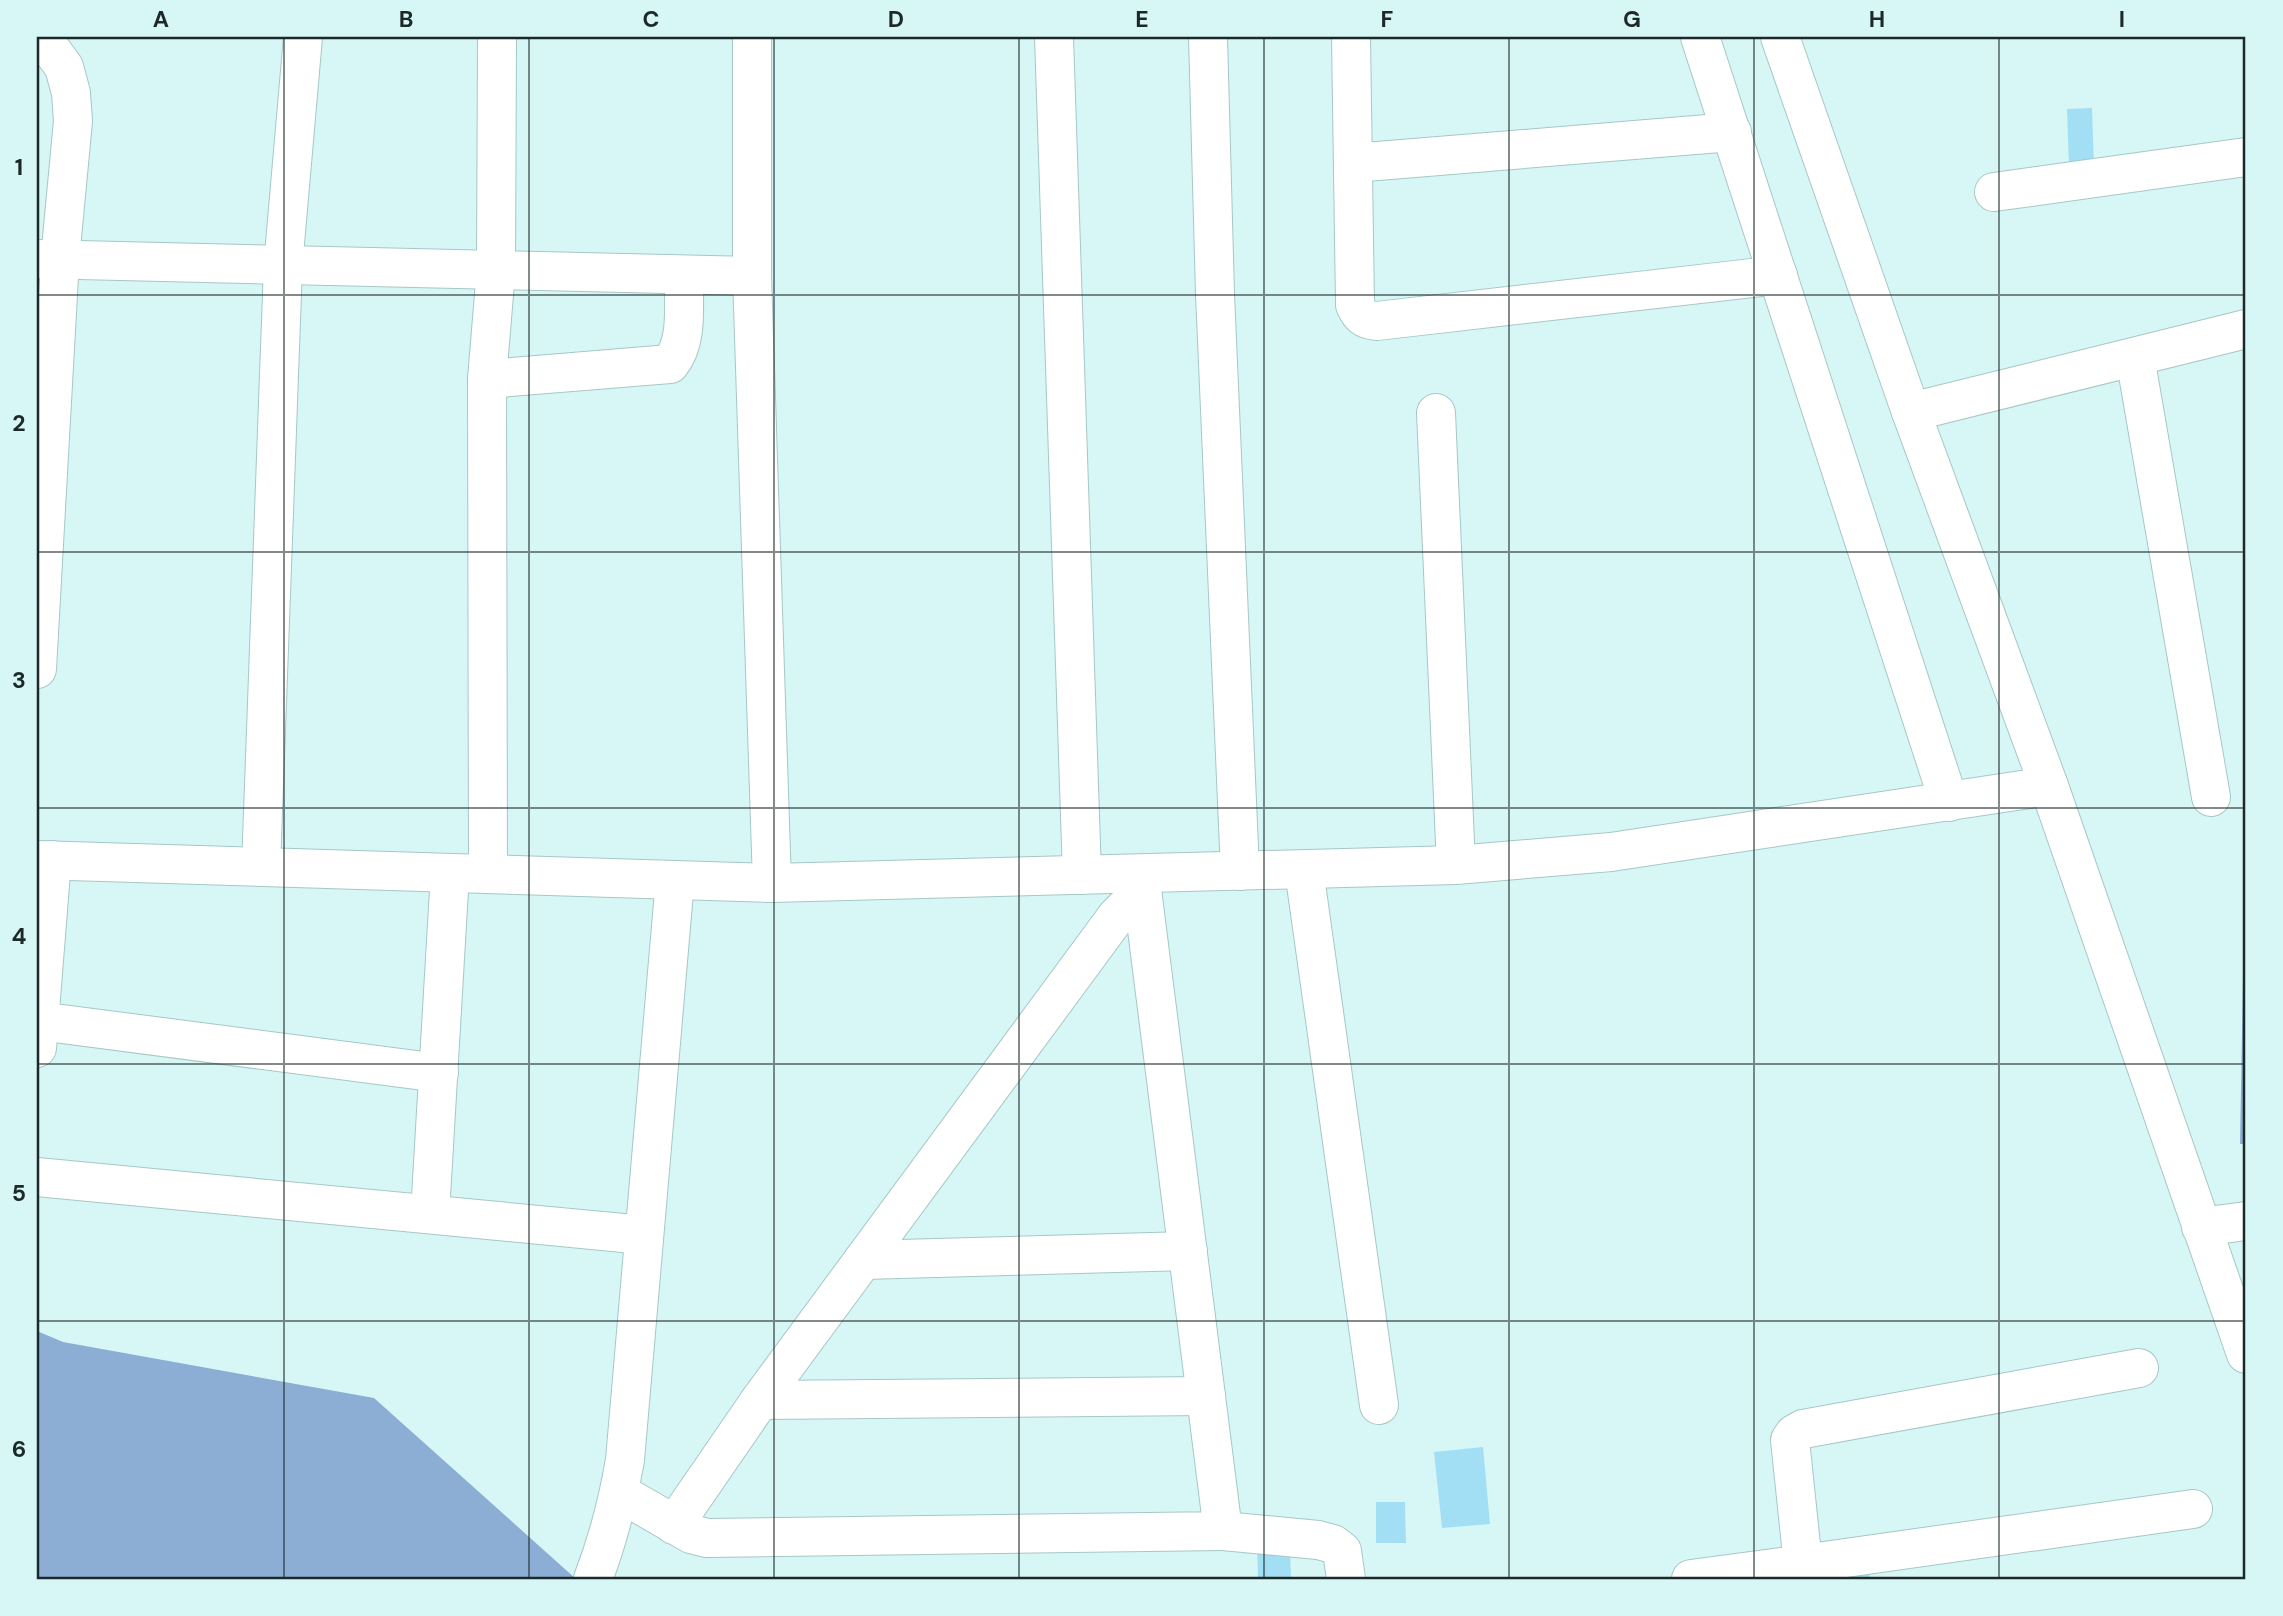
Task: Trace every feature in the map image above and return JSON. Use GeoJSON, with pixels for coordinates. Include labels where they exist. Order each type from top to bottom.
{"type":"FeatureCollection","features":[{"type":"Feature","properties":{"kind":"street"},"geometry":{"type":"LineString","coordinates":[[37,669],[49,259],[73,121],[71,93],[64,67],[43,37]]}},
{"type":"Feature","properties":{"kind":"street"},"geometry":{"type":"LineString","coordinates":[[261,867],[283,266],[303,37]]}},
{"type":"Feature","properties":{"kind":"street"},"geometry":{"type":"LineString","coordinates":[[488,874],[487,379],[496,270],[497,37]]}},
{"type":"Feature","properties":{"kind":"street"},"geometry":{"type":"LineString","coordinates":[[752,37],[752,276],[772,883]]}},
{"type":"Feature","properties":{"kind":"street"},"geometry":{"type":"LineString","coordinates":[[1054,37],[1082,875]]}},
{"type":"Feature","properties":{"kind":"street"},"geometry":{"type":"LineString","coordinates":[[1208,37],[1215,294],[1240,871]]}},
{"type":"Feature","properties":{"kind":"street"},"geometry":{"type":"LineString","coordinates":[[1351,37],[1355,305],[1360,316],[1367,320],[1778,275]]}},
{"type":"Feature","properties":{"kind":"street"},"geometry":{"type":"LineString","coordinates":[[1700,37],[1949,802]]}},
{"type":"Feature","properties":{"kind":"street"},"geometry":{"type":"LineString","coordinates":[[1780,37],[1912,412],[2049,786],[2246,1354]]}},
{"type":"Feature","properties":{"kind":"street"},"geometry":{"type":"LineString","coordinates":[[1353,163],[1732,132]]}},
{"type":"Feature","properties":{"kind":"street"},"geometry":{"type":"LineString","coordinates":[[1994,192],[2246,158]]}},
{"type":"Feature","properties":{"kind":"street"},"geometry":{"type":"LineString","coordinates":[[49,259],[752,276]]}},
{"type":"Feature","properties":{"kind":"street"},"geometry":{"type":"LineString","coordinates":[[487,379],[670,364],[679,354],[682,338],[684,276]]}},
{"type":"Feature","properties":{"kind":"street"},"geometry":{"type":"LineString","coordinates":[[1912,412],[2246,329]]}},
{"type":"Feature","properties":{"kind":"street"},"geometry":{"type":"LineString","coordinates":[[2135,357],[2211,797]]}},
{"type":"Feature","properties":{"kind":"street"},"geometry":{"type":"LineString","coordinates":[[1436,413],[1456,865]]}},
{"type":"Feature","properties":{"kind":"street"},"geometry":{"type":"LineString","coordinates":[[439,1073],[38,1035],[44,860],[772,883],[1082,875],[1142,887],[1240,871],[1456,865],[1611,852],[2049,786]]}},
{"type":"Feature","properties":{"kind":"street"},"geometry":{"type":"LineString","coordinates":[[1304,870],[1380,1405]]}},
{"type":"Feature","properties":{"kind":"street"},"geometry":{"type":"LineString","coordinates":[[430,1214],[450,873]]}},
{"type":"Feature","properties":{"kind":"street"},"geometry":{"type":"LineString","coordinates":[[593,1579],[605,1548],[620,1493],[625,1460],[675,880]]}},
{"type":"Feature","properties":{"kind":"street"},"geometry":{"type":"LineString","coordinates":[[1142,887],[1223,1531]]}},
{"type":"Feature","properties":{"kind":"street"},"geometry":{"type":"LineString","coordinates":[[674,1525],[760,1400],[1116,917],[1142,887]]}},
{"type":"Feature","properties":{"kind":"street"},"geometry":{"type":"LineString","coordinates":[[37,1177],[645,1235]]}},
{"type":"Feature","properties":{"kind":"street"},"geometry":{"type":"LineString","coordinates":[[2201,1227],[2246,1221]]}},
{"type":"Feature","properties":{"kind":"street"},"geometry":{"type":"LineString","coordinates":[[863,1260],[1188,1251]]}},
{"type":"Feature","properties":{"kind":"street"},"geometry":{"type":"LineString","coordinates":[[1804,1572],[1790,1440],[1794,1434],[1803,1429],[2139,1368]]}},
{"type":"Feature","properties":{"kind":"street"},"geometry":{"type":"LineString","coordinates":[[760,1400],[1206,1396]]}},
{"type":"Feature","properties":{"kind":"street"},"geometry":{"type":"LineString","coordinates":[[620,1493],[691,1534],[708,1538],[1223,1531],[1318,1540],[1342,1550],[1346,1579]]}},
{"type":"Feature","properties":{"kind":"street"},"geometry":{"type":"LineString","coordinates":[[1691,1579],[1804,1572],[2193,1509]]}},
{"type":"Feature","properties":{"kind":"water"},"geometry":{"type":"Polygon","coordinates":[[[2246,917],[2246,1144],[2240,1144],[2244,920],[2246,917]]]}},
{"type":"Feature","properties":{"kind":"water"},"geometry":{"type":"Polygon","coordinates":[[[37,1331],[63,1342],[374,1398],[576,1579],[37,1579],[37,1331]]]}},
{"type":"Feature","properties":{"kind":"building"},"geometry":{"type":"Polygon","coordinates":[[[2092,108],[2094,166],[2069,167],[2067,109],[2092,108]]]}},
{"type":"Feature","properties":{"kind":"building"},"geometry":{"type":"Polygon","coordinates":[[[1483,1447],[1490,1524],[1442,1528],[1434,1452],[1483,1447]]]}},
{"type":"Feature","properties":{"kind":"building"},"geometry":{"type":"Polygon","coordinates":[[[1376,1502],[1405,1502],[1406,1543],[1376,1543],[1376,1502]]]}},
{"type":"Feature","properties":{"kind":"building"},"geometry":{"type":"Polygon","coordinates":[[[1257,1546],[1290,1546],[1291,1579],[1258,1579],[1257,1546]]]}},
{"type":"Feature","properties":{"kind":"building"},"geometry":{"type":"Polygon","coordinates":[[[1869,1564],[1870,1579],[1828,1579],[1869,1564]]]}}]}
